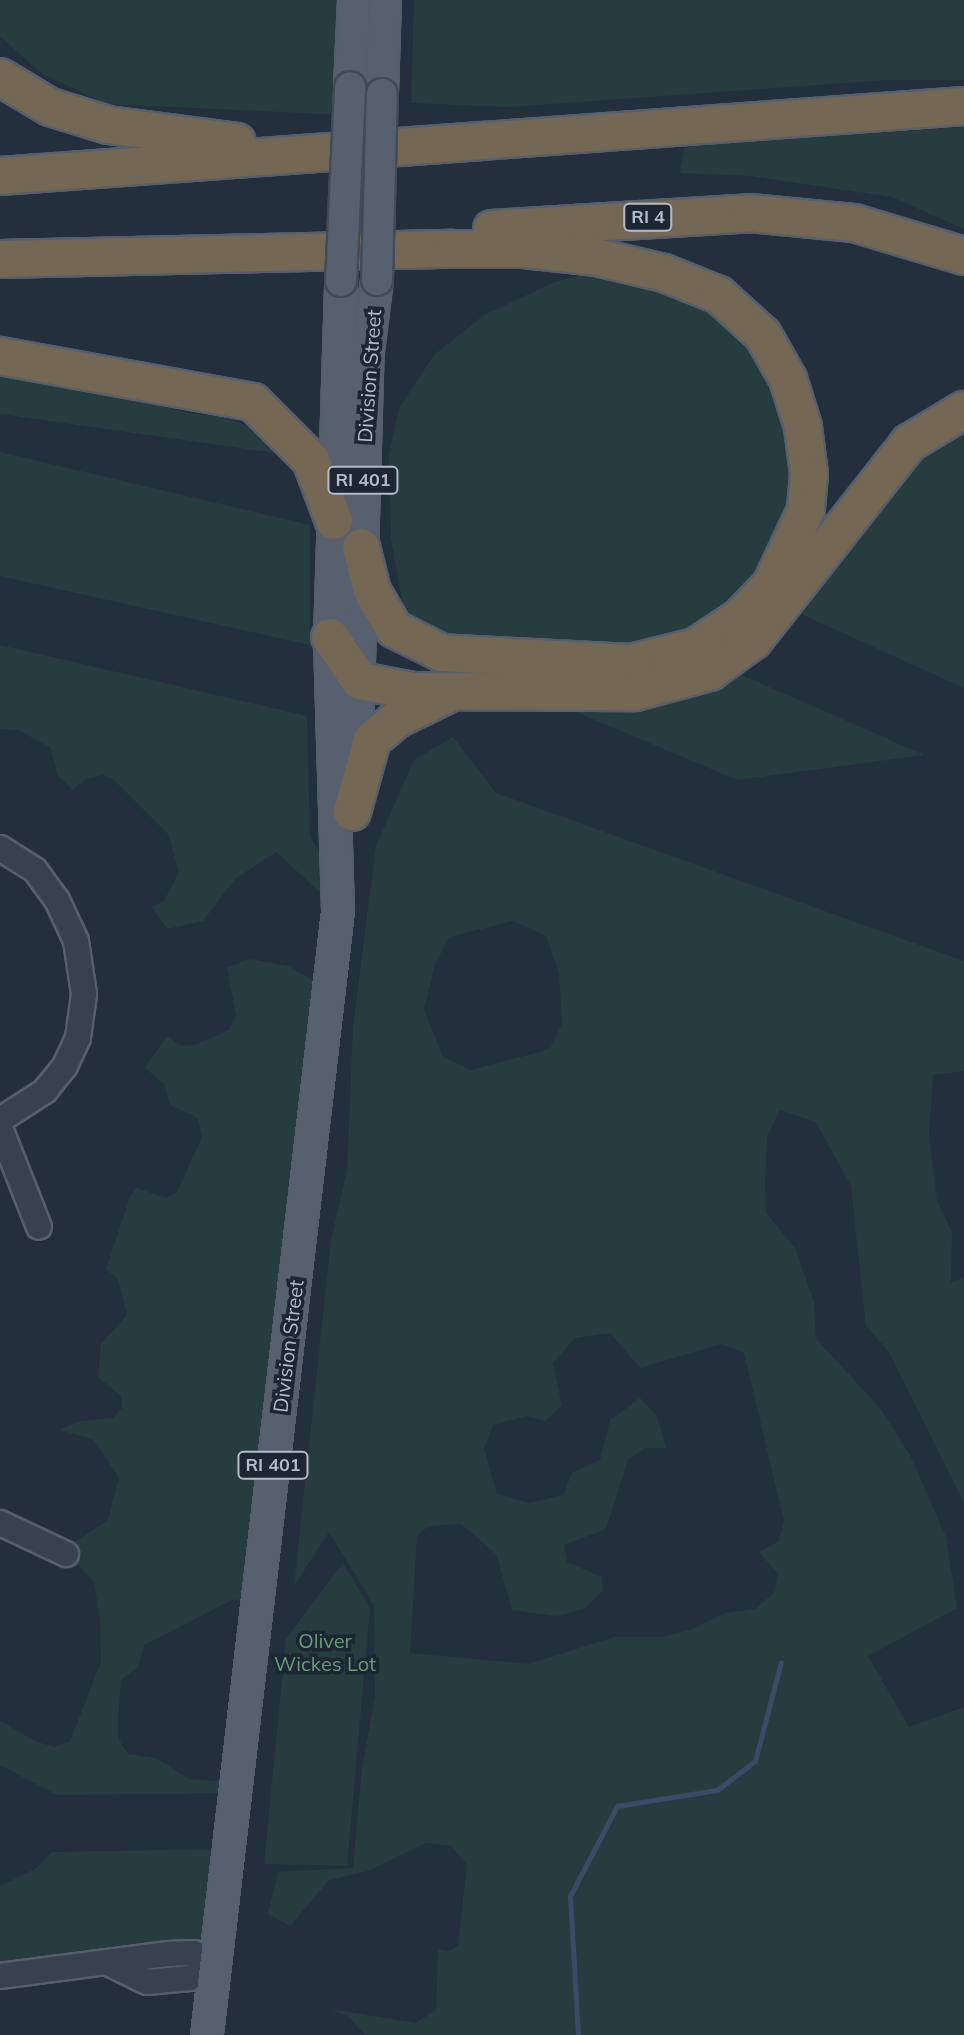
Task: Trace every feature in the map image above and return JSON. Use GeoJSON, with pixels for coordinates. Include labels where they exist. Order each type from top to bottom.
{"type":"FeatureCollection","features":[{"type":"Feature","properties":{"kind":"highway"},"geometry":{"type":"LineString","coordinates":[[0,77],[50,107],[108,125],[330,152]]}},
{"type":"Feature","properties":{"kind":"highway"},"geometry":{"type":"LineString","coordinates":[[0,176],[964,106]]}},
{"type":"Feature","properties":{"kind":"highway","name":"RI 4"},"geometry":{"type":"LineString","coordinates":[[0,259],[334,265],[442,233],[750,213],[854,223],[964,256]]}},
{"type":"Feature","properties":{"kind":"highway"},"geometry":{"type":"LineString","coordinates":[[334,265],[524,249],[581,255],[664,273],[719,295],[763,335],[788,379],[803,427],[809,474],[806,510],[771,585],[739,618],[695,647],[631,663],[442,653],[415,643],[394,629],[382,613],[361,547]]}},
{"type":"Feature","properties":{"kind":"highway"},"geometry":{"type":"LineString","coordinates":[[0,356],[253,402],[311,460],[334,521]]}},
{"type":"Feature","properties":{"kind":"highway"},"geometry":{"type":"LineString","coordinates":[[330,637],[360,681],[448,694],[635,692],[710,672],[754,640],[909,443],[964,410]]}},
{"type":"Feature","properties":{"kind":"highway"},"geometry":{"type":"LineString","coordinates":[[352,812],[372,740],[397,719],[448,694]]}},
{"type":"Feature","properties":{"kind":"main road","name":"Division Street"},"geometry":{"type":"LineString","coordinates":[[338,895],[330,637],[334,521],[334,265],[350,87],[354,0]]}},
{"type":"Feature","properties":{"kind":"main road","name":"Division Street"},"geometry":{"type":"LineString","coordinates":[[207,2035],[338,895],[352,812],[360,681],[368,351],[377,280],[385,0]]}},
{"type":"Feature","properties":{"kind":"street"},"geometry":{"type":"LineString","coordinates":[[0,848],[35,870],[57,900],[76,941],[84,994],[78,1038],[65,1066],[45,1091],[0,1120]]}},
{"type":"Feature","properties":{"kind":"street"},"geometry":{"type":"LineString","coordinates":[[0,1128],[39,1227]]}},
{"type":"Feature","properties":{"kind":"street"},"geometry":{"type":"LineString","coordinates":[[0,1523],[66,1554]]}},
{"type":"Feature","properties":{"kind":"street"},"geometry":{"type":"LineString","coordinates":[[0,1976],[194,1953],[215,1964]]}},
{"type":"Feature","properties":{"kind":"green space"},"geometry":{"type":"Polygon","coordinates":[[[0,0],[348,0],[347,115],[106,104],[41,73],[0,36],[0,0]]]}},
{"type":"Feature","properties":{"kind":"green space"},"geometry":{"type":"Polygon","coordinates":[[[414,0],[964,0],[964,80],[887,80],[509,107],[411,103],[414,0]]]}},
{"type":"Feature","properties":{"kind":"green space"},"geometry":{"type":"Polygon","coordinates":[[[964,127],[964,229],[892,197],[751,176],[680,173],[684,149],[695,145],[964,127]]]}},
{"type":"Feature","properties":{"kind":"green space"},"geometry":{"type":"Polygon","coordinates":[[[595,271],[697,279],[803,415],[782,560],[666,655],[409,642],[391,538],[389,455],[399,408],[434,355],[484,315],[555,282],[595,271]]]}},
{"type":"Feature","properties":{"kind":"green space"},"geometry":{"type":"Polygon","coordinates":[[[0,360],[183,412],[222,417],[259,430],[289,455],[0,414],[0,360]]]}},
{"type":"Feature","properties":{"kind":"green space"},"geometry":{"type":"Polygon","coordinates":[[[964,422],[964,688],[801,614],[923,447],[964,422]]]}},
{"type":"Feature","properties":{"kind":"green space"},"geometry":{"type":"Polygon","coordinates":[[[0,452],[310,525],[310,645],[0,576],[0,452]]]}},
{"type":"Feature","properties":{"kind":"green space"},"geometry":{"type":"Polygon","coordinates":[[[0,645],[307,716],[310,837],[322,857],[321,893],[276,852],[235,879],[203,921],[167,929],[152,907],[164,901],[179,872],[169,835],[113,779],[103,775],[86,779],[73,790],[58,776],[50,747],[18,730],[0,729],[0,645]]]}},
{"type":"Feature","properties":{"kind":"green space"},"geometry":{"type":"Polygon","coordinates":[[[733,671],[924,755],[737,780],[555,703],[733,671]]]}},
{"type":"Feature","properties":{"kind":"green space"},"geometry":{"type":"Polygon","coordinates":[[[453,737],[496,793],[964,961],[964,1071],[933,1075],[929,1136],[937,1201],[952,1232],[951,1283],[964,1277],[964,1503],[889,1352],[866,1326],[851,1186],[816,1122],[780,1110],[767,1137],[765,1183],[766,1213],[795,1248],[814,1302],[816,1339],[880,1408],[911,1457],[946,1537],[957,1608],[868,1656],[909,1727],[964,1707],[964,2035],[365,2035],[349,2017],[331,2009],[416,2023],[436,2010],[438,1949],[449,1951],[458,1945],[467,1865],[451,1846],[426,1843],[368,1871],[329,1880],[290,1926],[268,1914],[278,1872],[353,1868],[362,1768],[375,1697],[374,1605],[329,1532],[294,1586],[331,1240],[347,1171],[353,1027],[376,846],[414,760],[453,737]],[[513,921],[449,937],[435,965],[424,1009],[443,1057],[471,1070],[550,1049],[562,1024],[559,972],[546,936],[513,921]],[[610,1333],[575,1338],[553,1363],[562,1406],[545,1421],[526,1416],[493,1425],[484,1449],[497,1494],[530,1503],[563,1495],[572,1473],[600,1460],[610,1420],[640,1398],[657,1416],[666,1448],[645,1448],[628,1460],[606,1529],[564,1545],[567,1562],[602,1577],[603,1590],[584,1609],[556,1616],[512,1610],[497,1555],[461,1524],[429,1526],[417,1535],[410,1653],[529,1664],[614,1637],[661,1637],[691,1630],[725,1613],[755,1609],[775,1592],[778,1574],[759,1552],[779,1541],[784,1521],[744,1353],[721,1344],[640,1368],[610,1333]]]}},
{"type":"Feature","properties":{"kind":"green space"},"geometry":{"type":"Polygon","coordinates":[[[250,959],[289,966],[314,981],[251,1605],[234,1599],[144,1645],[138,1667],[121,1680],[118,1718],[118,1738],[128,1754],[156,1758],[189,1779],[235,1782],[235,1793],[57,1795],[0,1765],[0,1721],[37,1742],[55,1747],[70,1741],[101,1662],[100,1620],[94,1582],[63,1550],[108,1520],[119,1477],[93,1439],[60,1430],[80,1421],[113,1418],[122,1408],[121,1396],[98,1377],[101,1344],[127,1315],[118,1279],[106,1269],[130,1197],[137,1188],[166,1198],[177,1192],[202,1137],[198,1118],[170,1105],[164,1084],[145,1068],[167,1036],[182,1046],[195,1045],[229,1030],[236,1015],[227,968],[250,959]]]}},
{"type":"Feature","properties":{"kind":"green space","name":"Oliver Wickes Lot"},"geometry":{"type":"Polygon","coordinates":[[[343,1563],[370,1608],[347,1866],[264,1864],[286,1639],[343,1563]]]}},
{"type":"Feature","properties":{"kind":"green space"},"geometry":{"type":"Polygon","coordinates":[[[229,1849],[219,1946],[0,1977],[0,1886],[35,1869],[52,1852],[229,1849]]]}},
{"type":"Feature","properties":{"kind":"waterway"},"geometry":{"type":"LineString","coordinates":[[578,2035],[570,1896],[617,1806],[717,1790],[755,1761],[781,1662]]}}]}
